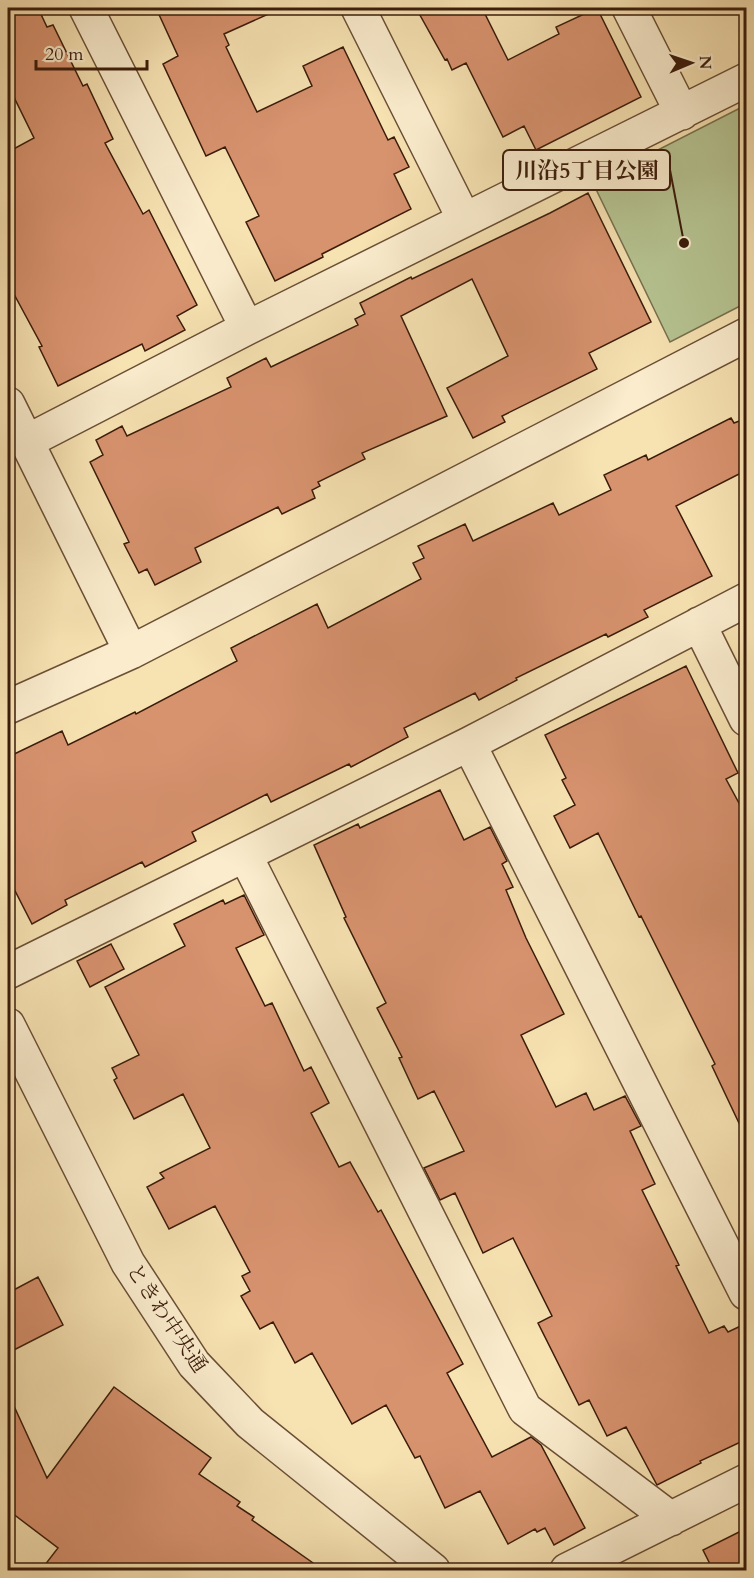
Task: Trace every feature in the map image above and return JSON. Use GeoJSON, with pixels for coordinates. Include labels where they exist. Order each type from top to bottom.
{"type":"FeatureCollection","features":[{"type":"Feature","properties":{"kind":"street"},"geometry":{"type":"LineString","coordinates":[[86,8],[248,328]]}},
{"type":"Feature","properties":{"kind":"street"},"geometry":{"type":"LineString","coordinates":[[358,8],[464,219]]}},
{"type":"Feature","properties":{"kind":"street"},"geometry":{"type":"LineString","coordinates":[[629,8],[682,113]]}},
{"type":"Feature","properties":{"kind":"street"},"geometry":{"type":"LineString","coordinates":[[26,442],[464,219],[747,80]]}},
{"type":"Feature","properties":{"kind":"street"},"geometry":{"type":"LineString","coordinates":[[8,707],[131,652],[747,335]]}},
{"type":"Feature","properties":{"kind":"street"},"geometry":{"type":"LineString","coordinates":[[8,404],[131,652]]}},
{"type":"Feature","properties":{"kind":"street"},"geometry":{"type":"LineString","coordinates":[[8,972],[469,744],[747,600]]}},
{"type":"Feature","properties":{"kind":"street"},"geometry":{"type":"LineString","coordinates":[[699,624],[747,719]]}},
{"type":"Feature","properties":{"kind":"street"},"geometry":{"type":"LineString","coordinates":[[469,744],[747,1293]]}},
{"type":"Feature","properties":{"kind":"street"},"geometry":{"type":"LineString","coordinates":[[246,855],[525,1409],[671,1519]]}},
{"type":"Feature","properties":{"kind":"street","name":"ときわ中央通"},"geometry":{"type":"LineString","coordinates":[[8,1025],[128,1263],[194,1364],[250,1423],[433,1570]]}},
{"type":"Feature","properties":{"kind":"street"},"geometry":{"type":"LineString","coordinates":[[567,1570],[747,1481]]}},
{"type":"Feature","properties":{"kind":"green space"},"geometry":{"type":"Polygon","coordinates":[[[746,105],[746,303],[670,342],[593,183],[746,105]]]}},
{"type":"Feature","properties":{"kind":"building"},"geometry":{"type":"Polygon","coordinates":[[[8,8],[38,8],[47,27],[53,25],[83,86],[87,84],[113,139],[105,143],[143,214],[149,210],[197,305],[177,316],[185,330],[145,351],[142,344],[58,386],[39,347],[42,346],[8,283],[8,152],[34,138],[8,85],[8,8]]]}},
{"type":"Feature","properties":{"kind":"building"},"geometry":{"type":"Polygon","coordinates":[[[156,8],[282,8],[224,34],[229,45],[226,47],[257,112],[312,86],[303,66],[343,47],[388,140],[394,137],[409,167],[394,174],[411,209],[322,254],[323,257],[275,281],[246,222],[259,216],[225,147],[206,156],[163,64],[178,56],[156,8]]]}},
{"type":"Feature","properties":{"kind":"building"},"geometry":{"type":"Polygon","coordinates":[[[416,8],[482,8],[508,60],[559,34],[556,27],[597,8],[641,97],[536,150],[524,126],[503,137],[466,63],[452,70],[416,8]]]}},
{"type":"Feature","properties":{"kind":"building"},"geometry":{"type":"Polygon","coordinates":[[[588,193],[651,322],[589,353],[597,369],[502,416],[505,422],[473,438],[447,388],[508,356],[472,279],[401,316],[447,416],[362,453],[365,459],[318,482],[320,486],[312,490],[315,498],[282,514],[278,507],[195,548],[201,562],[155,585],[147,569],[139,573],[124,544],[129,542],[90,462],[103,455],[96,440],[122,426],[127,436],[231,387],[227,378],[266,358],[271,367],[358,325],[355,319],[365,314],[360,303],[588,193]]]}},
{"type":"Feature","properties":{"kind":"building"},"geometry":{"type":"Polygon","coordinates":[[[731,418],[734,423],[747,418],[747,470],[676,506],[712,576],[644,610],[648,617],[608,637],[606,634],[516,678],[517,680],[479,700],[475,693],[404,728],[408,737],[351,767],[349,764],[271,802],[267,794],[192,832],[196,841],[145,867],[142,862],[65,900],[67,905],[32,924],[8,877],[8,757],[62,731],[68,745],[135,712],[136,714],[237,661],[231,648],[317,604],[328,628],[421,579],[413,563],[424,558],[418,546],[465,524],[473,541],[553,503],[559,515],[611,490],[604,475],[646,455],[648,460],[731,418]]]}},
{"type":"Feature","properties":{"kind":"building"},"geometry":{"type":"Polygon","coordinates":[[[686,666],[738,773],[726,779],[747,818],[747,1140],[712,1066],[715,1064],[598,833],[570,848],[554,816],[575,805],[562,780],[566,778],[545,735],[686,666]]]}},
{"type":"Feature","properties":{"kind":"building"},"geometry":{"type":"Polygon","coordinates":[[[440,790],[464,840],[490,827],[507,861],[502,864],[513,887],[506,890],[526,938],[564,1014],[521,1035],[556,1107],[586,1093],[594,1110],[625,1096],[641,1126],[630,1131],[655,1184],[642,1190],[709,1333],[724,1326],[728,1332],[747,1323],[747,1439],[700,1461],[701,1463],[657,1485],[626,1427],[607,1436],[589,1400],[579,1405],[538,1323],[552,1316],[513,1238],[483,1253],[455,1193],[440,1200],[424,1168],[464,1151],[434,1091],[418,1099],[399,1058],[402,1057],[377,1008],[386,1003],[344,918],[346,917],[314,845],[358,824],[360,828],[440,790]]]}},
{"type":"Feature","properties":{"kind":"building"},"geometry":{"type":"Polygon","coordinates":[[[244,895],[264,935],[236,948],[265,1006],[272,1003],[304,1071],[311,1067],[329,1103],[311,1113],[339,1167],[350,1162],[378,1212],[381,1210],[463,1364],[447,1373],[492,1457],[531,1437],[541,1445],[585,1528],[554,1545],[545,1528],[537,1532],[535,1529],[508,1544],[480,1491],[445,1508],[420,1456],[415,1458],[386,1405],[352,1424],[312,1353],[295,1363],[273,1322],[260,1329],[241,1296],[250,1291],[242,1276],[250,1272],[215,1206],[169,1229],[147,1187],[164,1178],[160,1173],[210,1148],[183,1094],[134,1119],[114,1080],[117,1078],[112,1068],[139,1055],[105,987],[185,946],[174,924],[223,900],[225,904],[244,895]]]}},
{"type":"Feature","properties":{"kind":"building"},"geometry":{"type":"Polygon","coordinates":[[[111,944],[124,969],[90,987],[77,961],[111,944]]]}},
{"type":"Feature","properties":{"kind":"building"},"geometry":{"type":"Polygon","coordinates":[[[38,1277],[63,1325],[8,1353],[8,1293],[38,1277]]]}},
{"type":"Feature","properties":{"kind":"building"},"geometry":{"type":"Polygon","coordinates":[[[114,1387],[211,1458],[199,1474],[240,1502],[237,1506],[254,1517],[252,1520],[323,1570],[41,1570],[58,1548],[8,1510],[8,1393],[47,1478],[114,1387]]]}},
{"type":"Feature","properties":{"kind":"building"},"geometry":{"type":"Polygon","coordinates":[[[747,1528],[747,1570],[713,1570],[703,1550],[747,1528]]]}},
{"type":"Feature","properties":{"kind":"place","name":"川沿5丁目公園"},"geometry":{"type":"Point","coordinates":[684,243]}}]}
